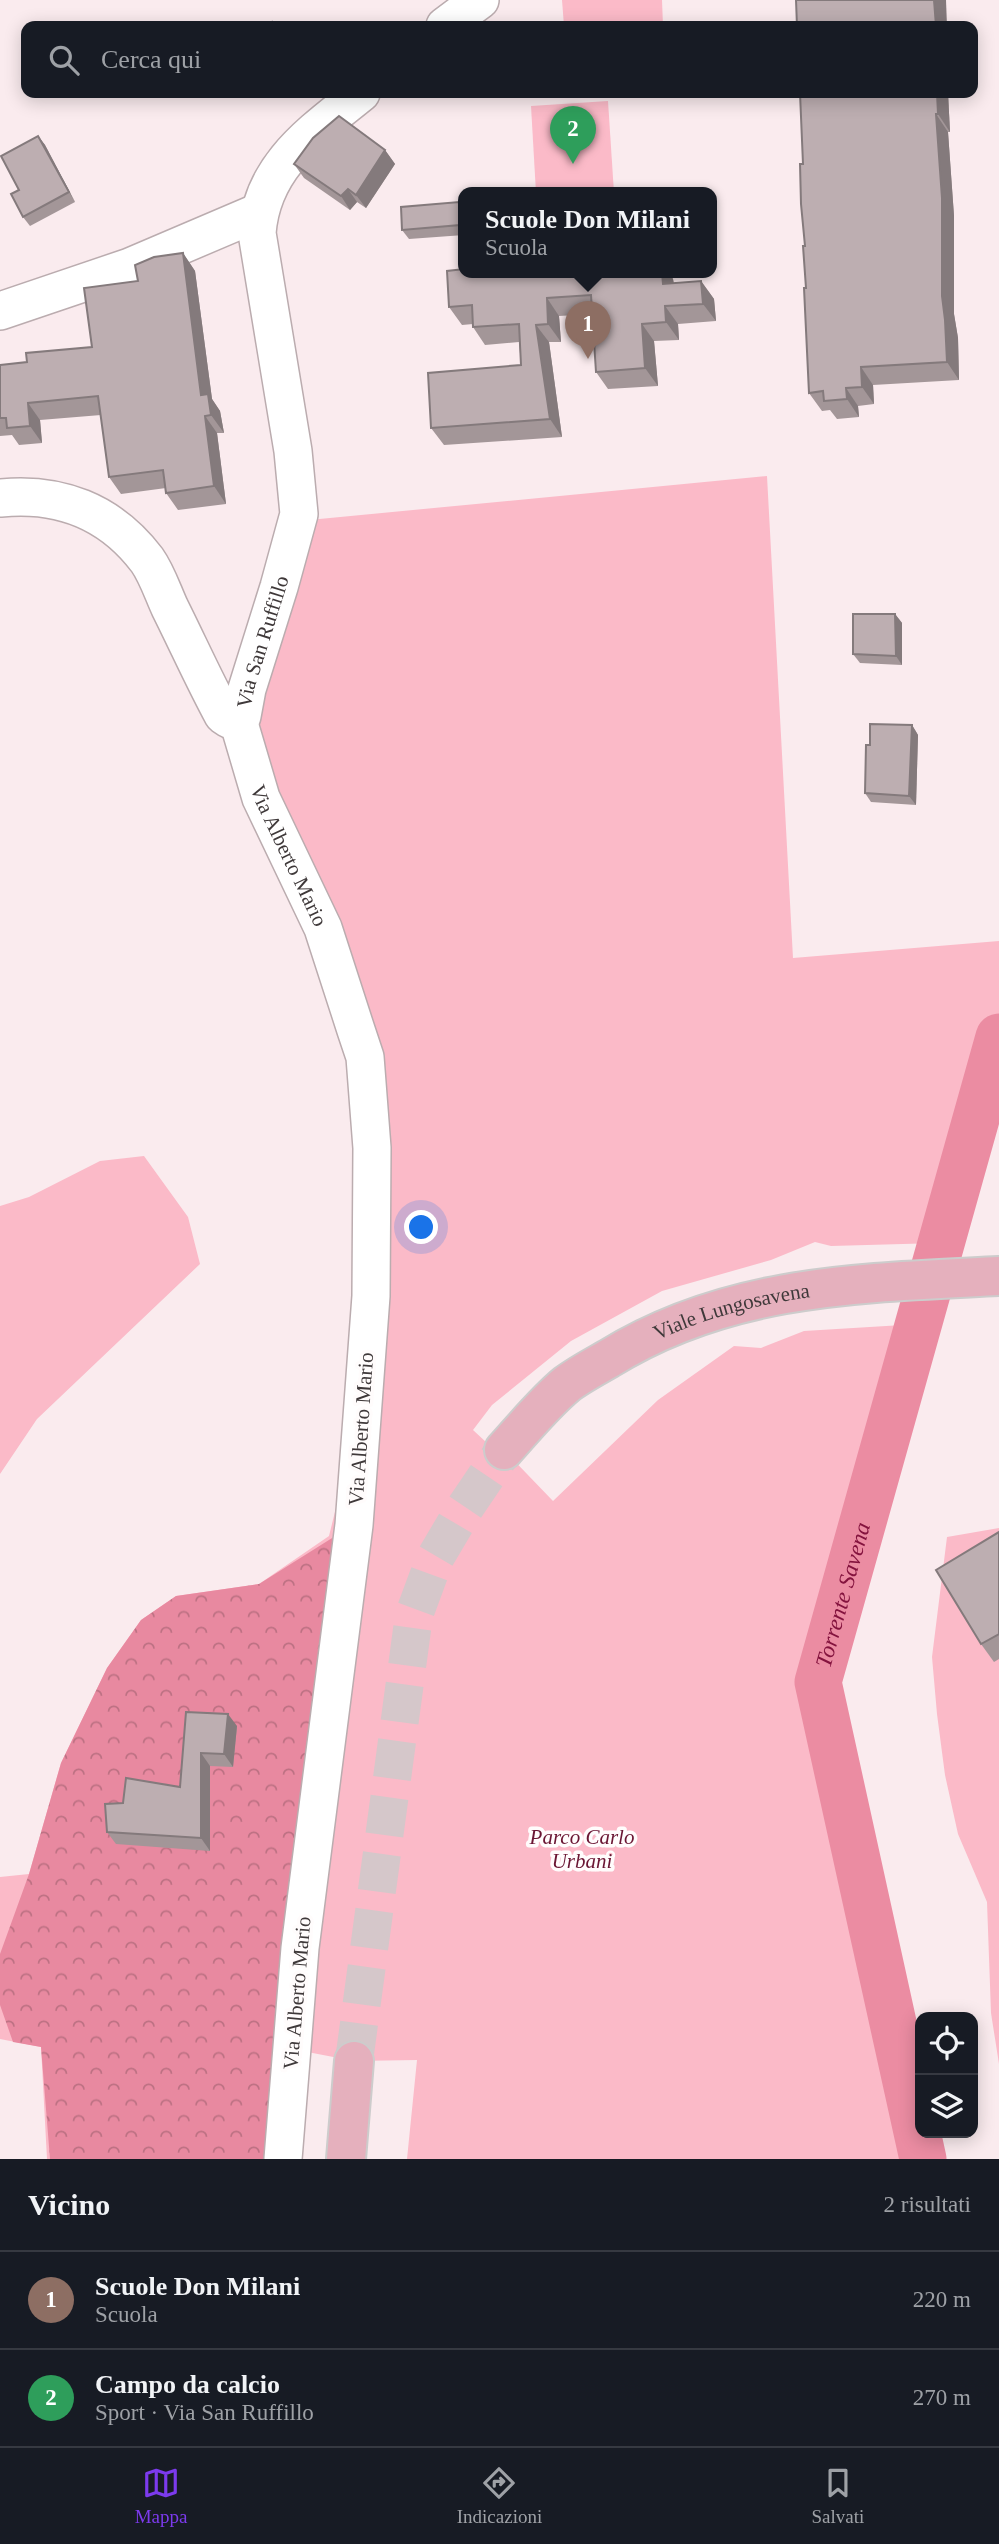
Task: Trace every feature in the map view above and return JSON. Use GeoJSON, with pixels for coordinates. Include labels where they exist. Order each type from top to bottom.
{"type":"FeatureCollection","features":[{"type":"Feature","properties":{"kind":"main road","name":"Viale Lungosavena"},"geometry":{"type":"LineString","coordinates":[[504,1450],[567,1384],[640,1339],[694,1316],[736,1303],[800,1290],[873,1282],[999,1276]]}},
{"type":"Feature","properties":{"kind":"main road"},"geometry":{"type":"LineString","coordinates":[[346,2159],[354,2061]]}},
{"type":"Feature","properties":{"kind":"street"},"geometry":{"type":"LineString","coordinates":[[452,21],[480,0]]}},
{"type":"Feature","properties":{"kind":"street","name":"Via San Ruffillo"},"geometry":{"type":"LineString","coordinates":[[0,498],[31,495],[56,499],[90,511],[120,532],[147,561],[223,715],[237,720],[242,716],[247,689],[299,514],[293,451],[257,233],[258,212],[265,192],[285,160],[306,136],[355,98]]}},
{"type":"Feature","properties":{"kind":"street"},"geometry":{"type":"LineString","coordinates":[[0,311],[130,267],[258,212]]}},
{"type":"Feature","properties":{"kind":"street","name":"Via Alberto Mario"},"geometry":{"type":"LineString","coordinates":[[237,720],[261,798],[323,928],[365,1057],[372,1148],[371,1296],[354,1525],[300,1948],[283,2159]]}},
{"type":"Feature","properties":{"kind":"green space"},"geometry":{"type":"Polygon","coordinates":[[[562,0],[662,0],[663,21],[564,21],[562,0]]]}},
{"type":"Feature","properties":{"kind":"green space"},"geometry":{"type":"Polygon","coordinates":[[[608,101],[614,187],[536,187],[531,106],[608,101]]]}},
{"type":"Feature","properties":{"kind":"green space","name":"Parco Carlo Urbani"},"geometry":{"type":"Polygon","coordinates":[[[767,476],[793,958],[999,941],[999,1034],[939,1243],[831,1246],[815,1242],[771,1260],[662,1291],[571,1341],[492,1405],[473,1430],[487,1443],[504,1450],[553,1501],[658,1400],[734,1346],[761,1348],[804,1331],[919,1324],[818,1682],[915,2123],[915,2138],[918,2138],[923,2159],[407,2159],[417,2060],[354,2061],[292,2049],[252,2159],[47,2159],[41,2047],[0,2039],[0,1877],[29,1874],[61,1763],[107,1668],[141,1620],[176,1596],[259,1584],[329,1536],[363,1399],[365,1057],[238,756],[309,520],[767,476]]]}},
{"type":"Feature","properties":{"kind":"green space"},"geometry":{"type":"Polygon","coordinates":[[[144,1156],[188,1217],[200,1264],[37,1419],[0,1474],[0,1206],[29,1197],[100,1161],[144,1156]]]}},
{"type":"Feature","properties":{"kind":"green space"},"geometry":{"type":"Polygon","coordinates":[[[348,1528],[283,2159],[50,2159],[41,2047],[13,2042],[0,2005],[0,1954],[29,1874],[61,1763],[107,1668],[141,1620],[176,1596],[259,1584],[348,1528]]]}},
{"type":"Feature","properties":{"kind":"green space"},"geometry":{"type":"Polygon","coordinates":[[[999,1528],[999,2064],[991,2013],[987,1902],[958,1834],[945,1775],[932,1657],[947,1537],[999,1528]]]}},
{"type":"Feature","properties":{"kind":"building"},"geometry":{"type":"Polygon","coordinates":[[[796,0],[934,0],[936,21],[797,21],[796,0]]]}},
{"type":"Feature","properties":{"kind":"building"},"geometry":{"type":"Polygon","coordinates":[[[800,98],[937,98],[942,198],[942,296],[947,362],[861,367],[862,387],[846,388],[847,399],[824,401],[823,391],[809,393],[804,288],[805,246],[801,204],[800,164],[803,164],[800,98]]]}},
{"type":"Feature","properties":{"kind":"building"},"geometry":{"type":"Polygon","coordinates":[[[339,116],[385,150],[356,195],[348,189],[341,196],[294,164],[313,138],[339,116]]]}},
{"type":"Feature","properties":{"kind":"building"},"geometry":{"type":"Polygon","coordinates":[[[38,136],[69,192],[23,217],[11,194],[19,190],[1,156],[38,136]]]}},
{"type":"Feature","properties":{"kind":"building"},"geometry":{"type":"Polygon","coordinates":[[[458,202],[458,225],[402,230],[401,207],[458,202]]]}},
{"type":"Feature","properties":{"kind":"building"},"geometry":{"type":"Polygon","coordinates":[[[183,253],[201,395],[208,394],[211,415],[205,416],[214,486],[166,493],[163,470],[109,477],[98,396],[28,403],[30,426],[7,428],[6,418],[0,418],[0,365],[27,362],[26,353],[92,347],[84,288],[138,281],[135,265],[154,257],[183,253]]]}},
{"type":"Feature","properties":{"kind":"building"},"geometry":{"type":"Polygon","coordinates":[[[458,270],[458,278],[662,278],[663,284],[701,281],[703,304],[665,306],[666,322],[642,324],[645,368],[596,372],[591,295],[547,298],[548,324],[536,325],[550,419],[431,428],[428,373],[521,365],[519,324],[473,327],[472,305],[449,307],[447,271],[458,270]]]}},
{"type":"Feature","properties":{"kind":"building"},"geometry":{"type":"Polygon","coordinates":[[[853,614],[895,614],[896,656],[853,654],[853,614]]]}},
{"type":"Feature","properties":{"kind":"building"},"geometry":{"type":"Polygon","coordinates":[[[870,724],[912,725],[909,796],[865,793],[866,745],[870,745],[870,724]]]}},
{"type":"Feature","properties":{"kind":"building"},"geometry":{"type":"Polygon","coordinates":[[[999,1532],[999,1634],[981,1644],[936,1570],[999,1532]]]}},
{"type":"Feature","properties":{"kind":"building"},"geometry":{"type":"Polygon","coordinates":[[[186,1712],[228,1714],[224,1754],[201,1753],[201,1838],[107,1832],[105,1804],[123,1803],[126,1778],[180,1787],[186,1712]]]}},
{"type":"Feature","properties":{"kind":"waterway","name":"Torrente Savena"},"geometry":{"type":"LineString","coordinates":[[923,2159],[818,1682],[999,1037]]}},
{"type":"Feature","properties":{"kind":"tunnel"},"geometry":{"type":"LineString","coordinates":[[354,2061],[414,1615],[435,1558],[504,1450]]}},
{"type":"Feature","properties":{"kind":"place","name":"Campo da calcio"},"geometry":{"type":"Point","coordinates":[573,164]}},
{"type":"Feature","properties":{"kind":"place","name":"Scuole Don Milani"},"geometry":{"type":"Point","coordinates":[588,359]}}]}
